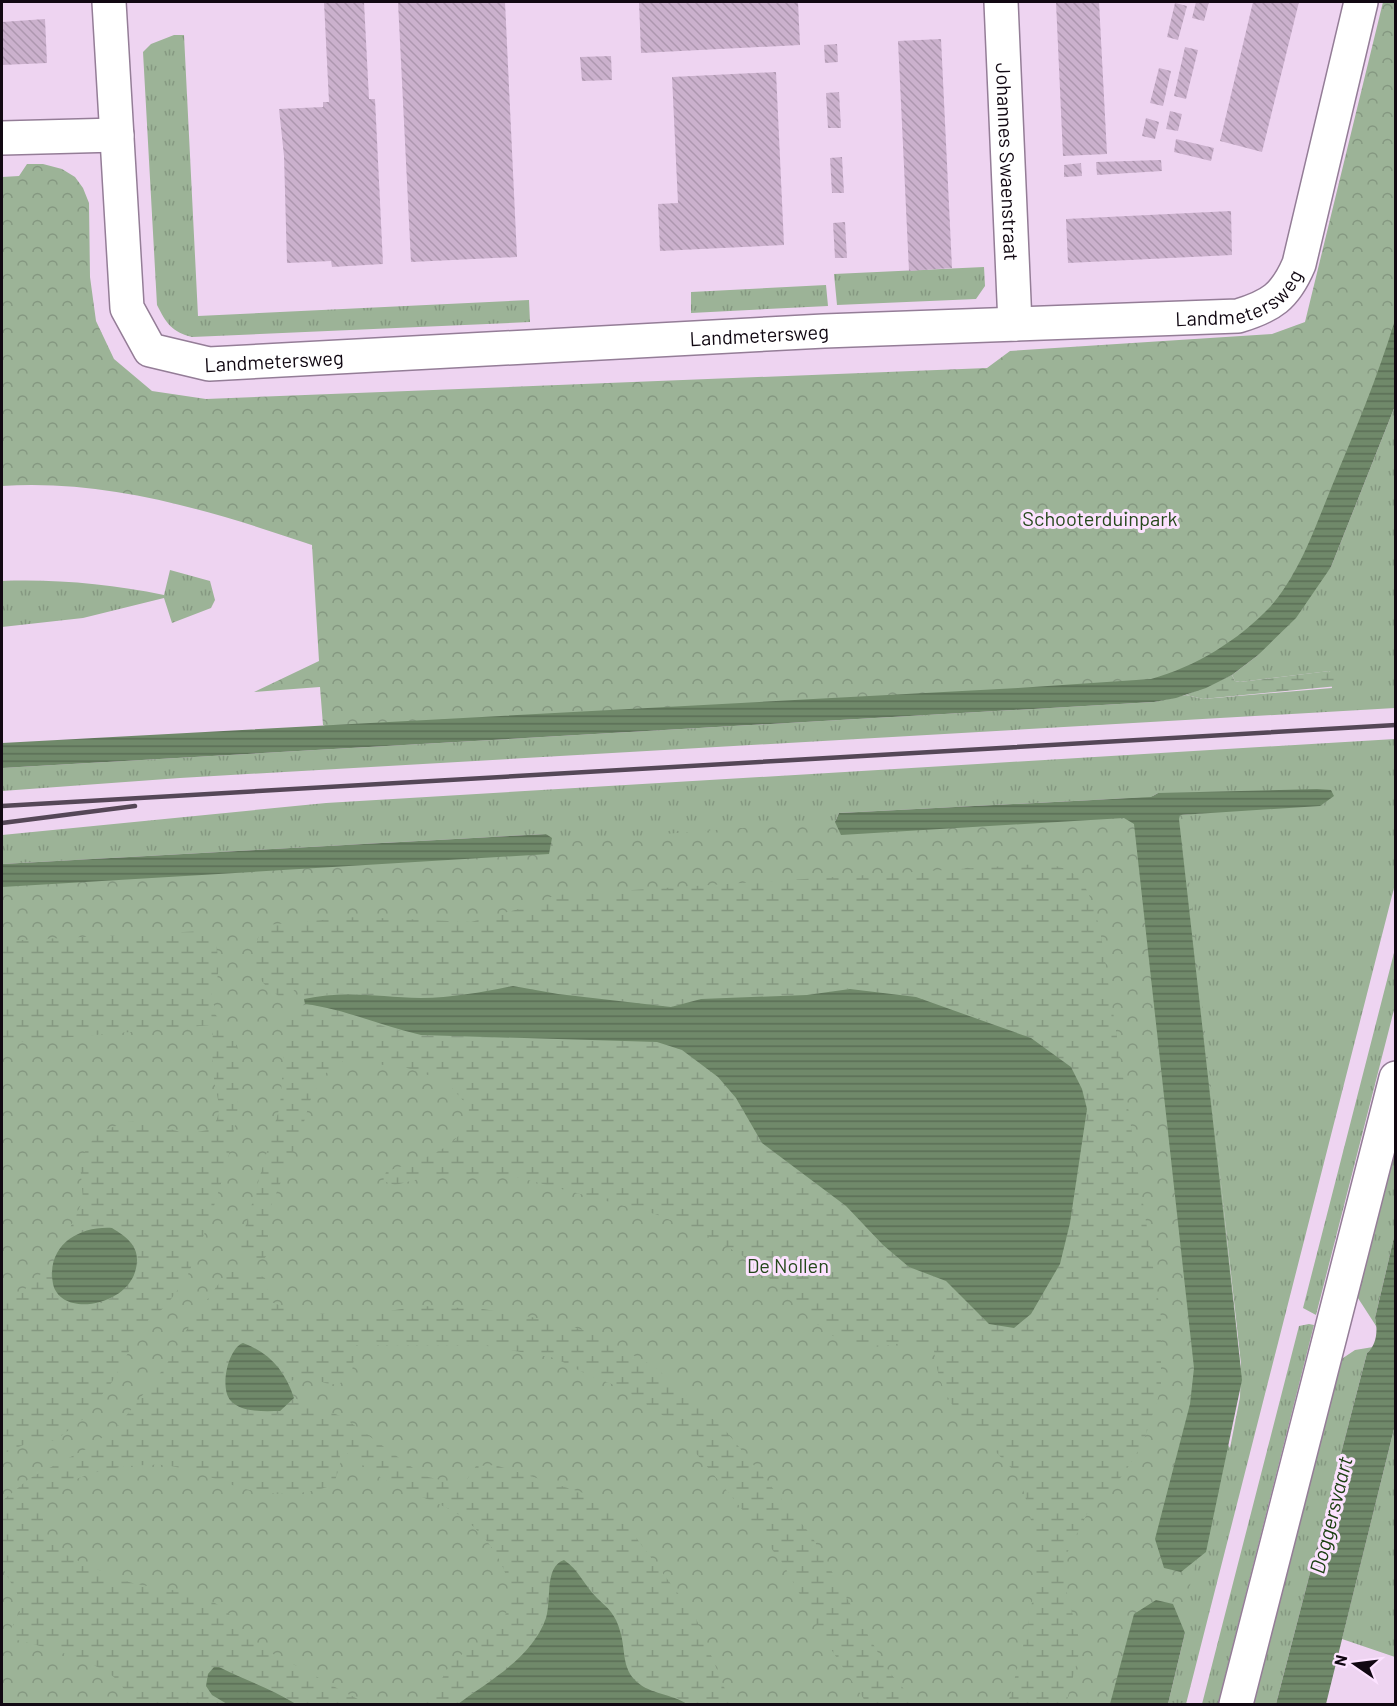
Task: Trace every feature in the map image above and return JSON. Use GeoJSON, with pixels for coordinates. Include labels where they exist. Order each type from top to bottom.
{"type":"FeatureCollection","features":[{"type":"Feature","properties":{"kind":"street","name":"Landmetersweg"},"geometry":{"type":"LineString","coordinates":[[109,2],[127,308],[150,350],[209,364],[824,331],[1238,316],[1268,305],[1281,296],[1291,283],[1299,264],[1361,2]]}},
{"type":"Feature","properties":{"kind":"street","name":"Johannes Swaenstraat"},"geometry":{"type":"LineString","coordinates":[[1001,2],[1015,324]]}},
{"type":"Feature","properties":{"kind":"street"},"geometry":{"type":"LineString","coordinates":[[2,138],[117,135]]}},
{"type":"Feature","properties":{"kind":"street"},"geometry":{"type":"LineString","coordinates":[[1236,1704],[1395,1078]]}},
{"type":"Feature","properties":{"kind":"green space","name":"Schooterduinpark"},"geometry":{"type":"Polygon","coordinates":[[[1383,2],[1395,2],[1395,359],[1300,584],[1182,685],[348,737],[323,725],[320,687],[254,692],[319,661],[312,545],[236,520],[159,500],[81,487],[2,486],[2,177],[19,176],[27,164],[43,164],[62,169],[75,177],[83,188],[89,203],[90,277],[96,321],[114,359],[152,391],[206,399],[987,368],[1010,351],[1272,334],[1305,322],[1383,2]]]}},
{"type":"Feature","properties":{"kind":"green space"},"geometry":{"type":"Polygon","coordinates":[[[174,35],[184,35],[198,316],[529,300],[530,322],[192,337],[175,329],[167,322],[157,305],[143,52],[151,44],[174,35]]]}},
{"type":"Feature","properties":{"kind":"green space"},"geometry":{"type":"Polygon","coordinates":[[[984,267],[985,286],[976,299],[837,305],[834,274],[984,267]]]}},
{"type":"Feature","properties":{"kind":"green space"},"geometry":{"type":"Polygon","coordinates":[[[826,285],[828,306],[691,313],[691,292],[826,285]]]}},
{"type":"Feature","properties":{"kind":"green space"},"geometry":{"type":"Polygon","coordinates":[[[1395,406],[1395,708],[180,778],[2,791],[2,768],[1154,702],[1186,695],[1203,699],[1332,688],[1330,671],[1240,682],[1235,681],[1232,675],[1257,656],[1331,567],[1395,406]]]}},
{"type":"Feature","properties":{"kind":"green space"},"geometry":{"type":"Polygon","coordinates":[[[170,570],[210,581],[215,600],[211,608],[172,623],[164,598],[83,618],[2,627],[2,581],[83,583],[164,595],[170,570]]]}},
{"type":"Feature","properties":{"kind":"green space"},"geometry":{"type":"Polygon","coordinates":[[[1329,671],[1339,675],[1338,686],[1203,699],[1186,695],[1232,675],[1235,681],[1240,682],[1329,671]]]}},
{"type":"Feature","properties":{"kind":"green space"},"geometry":{"type":"Polygon","coordinates":[[[1395,739],[1395,884],[1186,1704],[1168,1704],[1185,1633],[917,1704],[546,834],[2,864],[2,835],[326,803],[1395,739]],[[1158,793],[1151,797],[839,813],[835,822],[1230,1448],[1240,1397],[1241,1364],[1180,815],[1213,812],[1172,795],[1158,793]]]}},
{"type":"Feature","properties":{"kind":"green space","name":"De Nollen"},"geometry":{"type":"Polygon","coordinates":[[[1180,794],[1242,1380],[1160,1704],[2,1704],[2,885],[1180,794]]]}},
{"type":"Feature","properties":{"kind":"green space"},"geometry":{"type":"Polygon","coordinates":[[[1038,864],[1066,869],[1075,875],[1088,892],[1100,929],[1161,1317],[1161,1389],[1143,1443],[1123,1475],[1089,1510],[1067,1553],[1064,1582],[1081,1646],[1066,1704],[1008,1704],[1026,1634],[1034,1588],[1034,1540],[1030,1516],[1024,1491],[1016,1474],[952,1404],[938,1371],[934,1350],[903,1343],[861,1349],[840,1341],[809,1318],[782,1289],[743,1256],[703,1233],[655,1214],[513,1176],[435,1175],[395,1185],[383,1181],[386,1172],[427,1157],[451,1143],[461,1133],[467,1121],[469,1107],[450,1086],[437,1078],[407,1068],[345,1060],[326,1073],[312,1095],[300,1135],[269,1211],[267,1255],[264,1259],[240,1256],[239,1249],[280,1106],[287,1013],[311,1004],[324,1005],[338,1008],[389,1028],[421,1035],[657,1042],[682,1050],[705,1066],[736,1098],[762,1143],[846,1206],[883,1245],[909,1267],[946,1281],[989,1324],[1060,1264],[1070,1223],[1087,1109],[991,1022],[959,1011],[850,989],[807,995],[701,999],[671,1007],[558,994],[513,986],[476,994],[421,998],[329,993],[304,999],[305,980],[287,997],[285,1003],[261,980],[256,967],[255,952],[258,937],[266,925],[356,917],[471,922],[526,907],[556,895],[1038,864]]]}},
{"type":"Feature","properties":{"kind":"green space"},"geometry":{"type":"Polygon","coordinates":[[[204,931],[215,938],[218,962],[216,984],[209,998],[214,1005],[215,1014],[235,1039],[240,1069],[237,1115],[227,1164],[209,1222],[187,1277],[166,1306],[144,1324],[112,1382],[82,1420],[56,1440],[28,1443],[2,1454],[2,1295],[21,1293],[52,1263],[54,1288],[60,1296],[82,1303],[104,1303],[133,1280],[138,1261],[137,1251],[124,1236],[104,1228],[90,1229],[63,1243],[83,1200],[80,1163],[87,1147],[99,1132],[127,1122],[140,1121],[188,1134],[212,1129],[218,1115],[219,1103],[213,1072],[212,1025],[2,1043],[2,941],[204,931]]]}},
{"type":"Feature","properties":{"kind":"green space"},"geometry":{"type":"Polygon","coordinates":[[[1395,949],[1395,1006],[1316,1315],[1303,1308],[1395,949]]]}},
{"type":"Feature","properties":{"kind":"green space"},"geometry":{"type":"Polygon","coordinates":[[[1395,1140],[1395,1233],[1375,1318],[1378,1329],[1356,1295],[1395,1140]]]}},
{"type":"Feature","properties":{"kind":"green space"},"geometry":{"type":"Polygon","coordinates":[[[236,1269],[249,1270],[265,1278],[271,1302],[303,1314],[382,1312],[421,1306],[483,1309],[549,1320],[590,1332],[655,1367],[725,1430],[811,1535],[889,1672],[917,1704],[867,1704],[827,1643],[783,1564],[741,1508],[668,1419],[622,1388],[588,1375],[555,1358],[487,1346],[356,1345],[351,1378],[337,1384],[306,1378],[294,1379],[289,1383],[279,1368],[246,1409],[280,1411],[294,1398],[343,1417],[424,1476],[445,1481],[466,1481],[476,1466],[495,1465],[593,1496],[628,1527],[695,1616],[731,1704],[687,1704],[637,1682],[625,1666],[624,1649],[607,1605],[596,1597],[574,1567],[551,1582],[551,1599],[546,1618],[528,1651],[458,1704],[407,1704],[419,1701],[433,1693],[454,1661],[498,1628],[506,1612],[509,1596],[507,1580],[492,1549],[469,1523],[448,1508],[385,1480],[337,1446],[341,1461],[334,1484],[319,1489],[292,1493],[267,1493],[243,1488],[183,1468],[153,1465],[131,1466],[82,1477],[62,1487],[48,1500],[43,1517],[49,1538],[68,1556],[135,1584],[187,1593],[211,1601],[229,1614],[257,1645],[369,1704],[296,1704],[270,1689],[246,1682],[219,1667],[208,1674],[206,1686],[212,1695],[227,1704],[136,1704],[116,1679],[96,1666],[51,1649],[12,1639],[8,1634],[20,1612],[19,1597],[2,1567],[2,1501],[30,1478],[88,1448],[118,1426],[165,1367],[193,1319],[225,1275],[236,1269]]]}},
{"type":"Feature","properties":{"kind":"green space"},"geometry":{"type":"Polygon","coordinates":[[[1314,1325],[1218,1704],[1202,1704],[1299,1326],[1314,1325]]]}},
{"type":"Feature","properties":{"kind":"green space"},"geometry":{"type":"Polygon","coordinates":[[[1373,1347],[1367,1353],[1276,1704],[1251,1704],[1340,1360],[1355,1350],[1373,1347]]]}},
{"type":"Feature","properties":{"kind":"green space"},"geometry":{"type":"Polygon","coordinates":[[[1395,1425],[1395,1657],[1342,1639],[1395,1425]]]}},
{"type":"Feature","properties":{"kind":"water"},"geometry":{"type":"Polygon","coordinates":[[[1395,320],[1395,406],[1331,567],[1296,618],[1257,656],[1232,675],[1206,688],[1176,698],[1154,702],[2,768],[2,743],[1018,688],[1151,679],[1167,674],[1200,660],[1230,641],[1258,619],[1281,594],[1313,533],[1358,424],[1395,320]]]}},
{"type":"Feature","properties":{"kind":"water"},"geometry":{"type":"Polygon","coordinates":[[[1331,790],[1334,796],[1320,806],[1180,815],[1179,819],[1242,1380],[1206,1552],[1181,1572],[1164,1568],[1155,1539],[1190,1404],[1194,1368],[1134,824],[1124,818],[841,835],[835,822],[839,813],[1151,797],[1158,793],[1331,790]]]}},
{"type":"Feature","properties":{"kind":"water"},"geometry":{"type":"Polygon","coordinates":[[[546,834],[552,838],[549,854],[2,887],[2,864],[546,834]]]}},
{"type":"Feature","properties":{"kind":"water"},"geometry":{"type":"Polygon","coordinates":[[[513,986],[558,994],[671,1007],[701,999],[807,995],[850,989],[916,997],[1031,1038],[1071,1067],[1082,1089],[1087,1109],[1070,1223],[1060,1264],[1031,1314],[1014,1328],[989,1324],[946,1281],[909,1267],[883,1245],[846,1206],[762,1143],[736,1098],[718,1077],[682,1050],[657,1042],[421,1035],[320,1006],[305,1004],[304,999],[348,994],[433,998],[513,986]]]}},
{"type":"Feature","properties":{"kind":"water"},"geometry":{"type":"Polygon","coordinates":[[[99,1228],[112,1228],[124,1236],[136,1251],[137,1264],[129,1284],[107,1300],[93,1304],[68,1301],[58,1295],[53,1284],[52,1271],[54,1259],[60,1249],[77,1235],[99,1228]]]}},
{"type":"Feature","properties":{"kind":"water","name":"Doggersvaart"},"geometry":{"type":"Polygon","coordinates":[[[1395,1233],[1395,1425],[1326,1704],[1276,1704],[1367,1353],[1375,1341],[1375,1318],[1395,1233]]]}},
{"type":"Feature","properties":{"kind":"water"},"geometry":{"type":"Polygon","coordinates":[[[243,1343],[269,1358],[286,1379],[294,1398],[280,1411],[241,1408],[227,1395],[226,1379],[229,1360],[233,1352],[243,1343]]]}},
{"type":"Feature","properties":{"kind":"water"},"geometry":{"type":"Polygon","coordinates":[[[564,1560],[574,1568],[592,1593],[614,1616],[622,1638],[628,1671],[632,1677],[648,1689],[687,1704],[458,1704],[509,1667],[531,1645],[546,1618],[551,1576],[558,1564],[564,1560]]]}},
{"type":"Feature","properties":{"kind":"water"},"geometry":{"type":"Polygon","coordinates":[[[1156,1600],[1173,1604],[1185,1633],[1168,1704],[1110,1704],[1134,1614],[1156,1600]]]}},
{"type":"Feature","properties":{"kind":"water"},"geometry":{"type":"Polygon","coordinates":[[[214,1667],[219,1667],[296,1704],[227,1704],[212,1695],[206,1686],[208,1674],[214,1667]]]}},
{"type":"Feature","properties":{"kind":"building"},"geometry":{"type":"Polygon","coordinates":[[[324,2],[364,2],[369,99],[375,99],[383,264],[332,267],[331,261],[287,263],[284,156],[279,109],[323,107],[323,102],[329,102],[324,2]]]}},
{"type":"Feature","properties":{"kind":"building"},"geometry":{"type":"Polygon","coordinates":[[[398,2],[505,2],[517,257],[411,262],[398,2]]]}},
{"type":"Feature","properties":{"kind":"building"},"geometry":{"type":"Polygon","coordinates":[[[639,2],[798,2],[800,45],[641,53],[639,2]]]}},
{"type":"Feature","properties":{"kind":"building"},"geometry":{"type":"Polygon","coordinates":[[[1056,2],[1099,2],[1107,154],[1063,156],[1056,2]]]}},
{"type":"Feature","properties":{"kind":"building"},"geometry":{"type":"Polygon","coordinates":[[[1196,2],[1209,2],[1204,21],[1192,18],[1196,2]]]}},
{"type":"Feature","properties":{"kind":"building"},"geometry":{"type":"Polygon","coordinates":[[[1253,2],[1299,2],[1262,152],[1220,141],[1253,2]]]}},
{"type":"Feature","properties":{"kind":"building"},"geometry":{"type":"Polygon","coordinates":[[[1175,3],[1187,6],[1178,40],[1167,37],[1175,3]]]}},
{"type":"Feature","properties":{"kind":"building"},"geometry":{"type":"Polygon","coordinates":[[[45,19],[47,63],[2,65],[2,22],[45,19]]]}},
{"type":"Feature","properties":{"kind":"building"},"geometry":{"type":"Polygon","coordinates":[[[941,39],[952,268],[909,271],[898,41],[941,39]]]}},
{"type":"Feature","properties":{"kind":"building"},"geometry":{"type":"Polygon","coordinates":[[[837,44],[838,62],[825,63],[824,45],[837,44]]]}},
{"type":"Feature","properties":{"kind":"building"},"geometry":{"type":"Polygon","coordinates":[[[1185,47],[1198,50],[1186,99],[1174,96],[1185,47]]]}},
{"type":"Feature","properties":{"kind":"building"},"geometry":{"type":"Polygon","coordinates":[[[611,56],[612,80],[582,81],[580,57],[611,56]]]}},
{"type":"Feature","properties":{"kind":"building"},"geometry":{"type":"Polygon","coordinates":[[[1159,68],[1171,71],[1163,106],[1150,103],[1159,68]]]}},
{"type":"Feature","properties":{"kind":"building"},"geometry":{"type":"Polygon","coordinates":[[[776,72],[784,245],[660,251],[658,204],[678,203],[672,77],[776,72]]]}},
{"type":"Feature","properties":{"kind":"building"},"geometry":{"type":"Polygon","coordinates":[[[839,92],[841,128],[828,128],[826,93],[839,92]]]}},
{"type":"Feature","properties":{"kind":"building"},"geometry":{"type":"Polygon","coordinates":[[[1170,111],[1182,114],[1178,131],[1166,129],[1170,111]]]}},
{"type":"Feature","properties":{"kind":"building"},"geometry":{"type":"Polygon","coordinates":[[[1146,118],[1159,122],[1155,139],[1142,136],[1146,118]]]}},
{"type":"Feature","properties":{"kind":"building"},"geometry":{"type":"Polygon","coordinates":[[[1176,139],[1214,148],[1211,161],[1174,152],[1176,139]]]}},
{"type":"Feature","properties":{"kind":"building"},"geometry":{"type":"Polygon","coordinates":[[[842,157],[844,193],[832,193],[830,158],[842,157]]]}},
{"type":"Feature","properties":{"kind":"building"},"geometry":{"type":"Polygon","coordinates":[[[1161,160],[1162,171],[1097,175],[1096,162],[1161,160]]]}},
{"type":"Feature","properties":{"kind":"building"},"geometry":{"type":"Polygon","coordinates":[[[1081,163],[1082,176],[1064,177],[1064,165],[1081,163]]]}},
{"type":"Feature","properties":{"kind":"building"},"geometry":{"type":"Polygon","coordinates":[[[1231,211],[1232,255],[1068,263],[1066,219],[1231,211]]]}},
{"type":"Feature","properties":{"kind":"building"},"geometry":{"type":"Polygon","coordinates":[[[845,222],[847,258],[835,258],[833,223],[845,222]]]}},
{"type":"Feature","properties":{"kind":"railway"},"geometry":{"type":"LineString","coordinates":[[2,806],[1396,725]]}},
{"type":"Feature","properties":{"kind":"railway"},"geometry":{"type":"LineString","coordinates":[[2,823],[135,806]]}}]}
